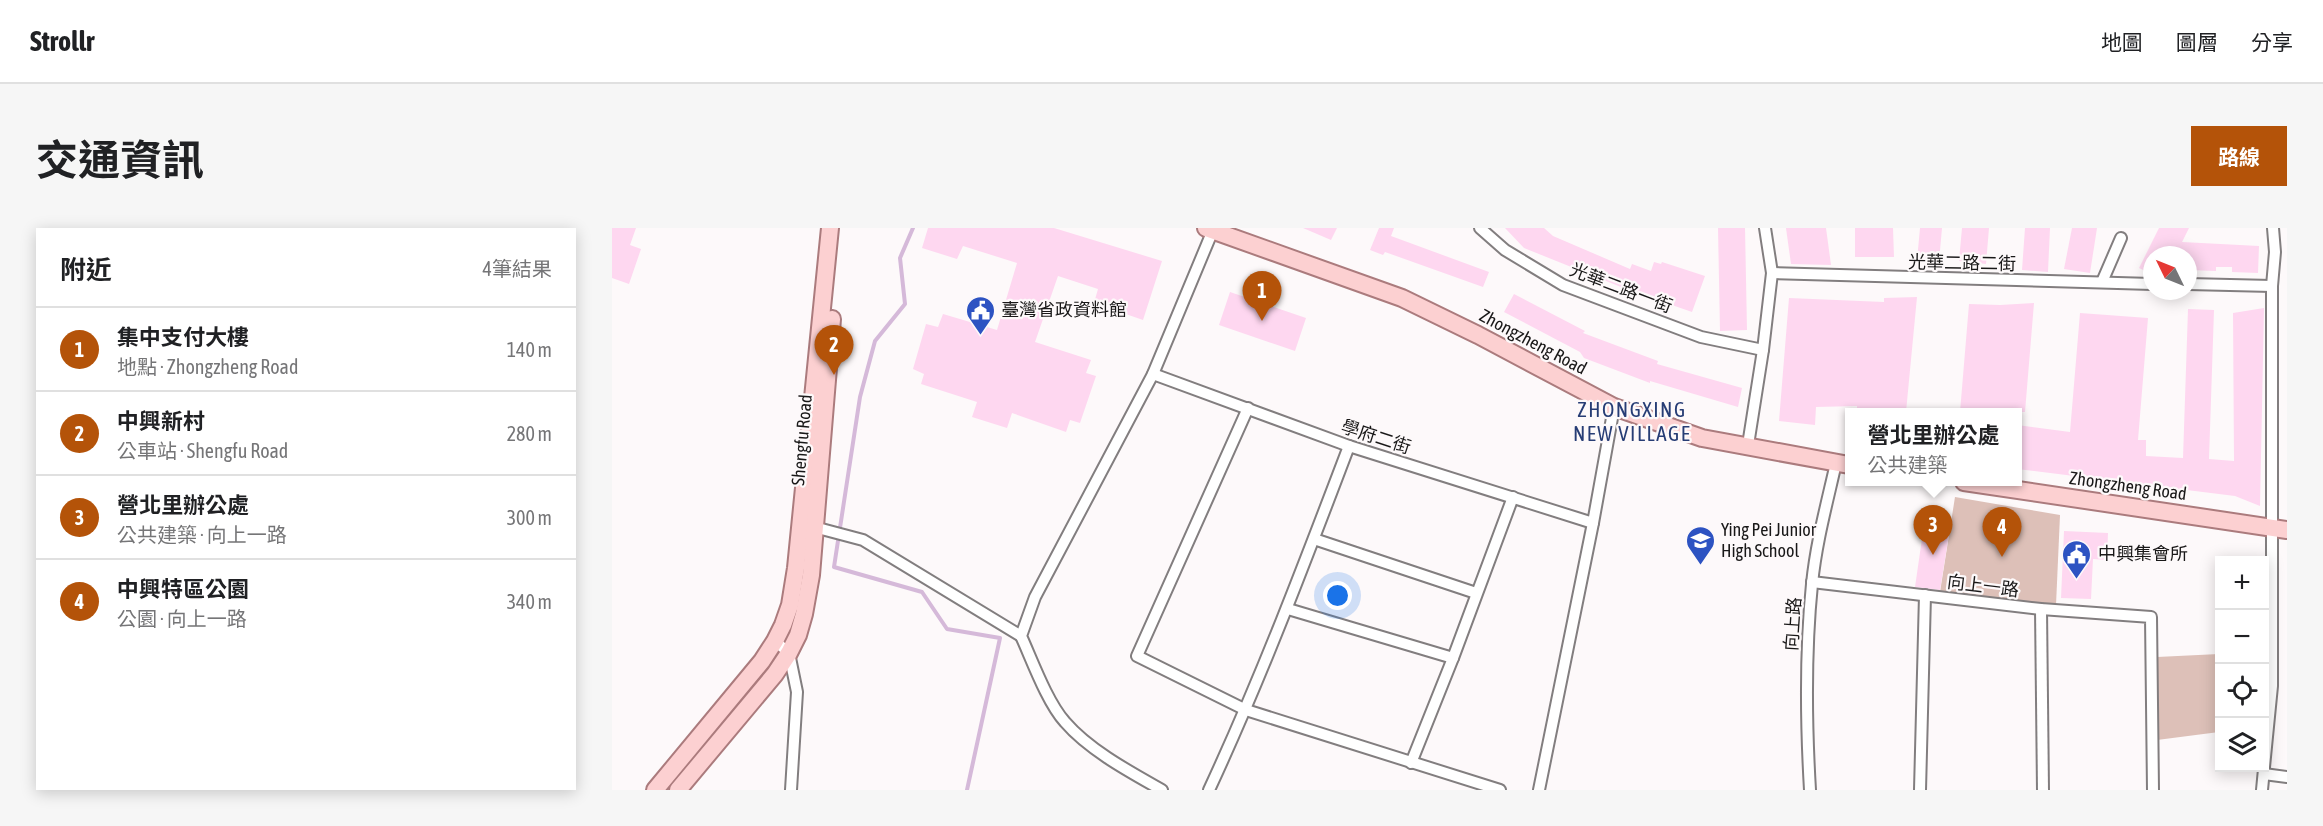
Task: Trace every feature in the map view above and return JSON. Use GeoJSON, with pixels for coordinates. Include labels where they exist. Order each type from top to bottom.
{"type":"FeatureCollection","features":[{"type":"Feature","properties":{"kind":"main road","name":"Shengfu Road"},"geometry":{"type":"LineString","coordinates":[[655,790],[762,661],[783,625],[790,605],[796,568],[830,228]]}},
{"type":"Feature","properties":{"kind":"main road","name":"Shengfu Road"},"geometry":{"type":"LineString","coordinates":[[678,790],[775,674],[798,635],[811,575],[840,228]]}},
{"type":"Feature","properties":{"kind":"main road","name":"Zhongzheng Road"},"geometry":{"type":"LineString","coordinates":[[1210,229],[1402,298],[1478,335],[1614,407],[1702,438],[1843,464]]}},
{"type":"Feature","properties":{"kind":"main road","name":"Zhongzheng Road"},"geometry":{"type":"LineString","coordinates":[[1991,486],[2279,529]]}},
{"type":"Feature","properties":{"kind":"street","name":"光華二路一街"},"geometry":{"type":"LineString","coordinates":[[1480,228],[1505,250],[1563,285],[1701,337],[1763,350]]}},
{"type":"Feature","properties":{"kind":"street"},"geometry":{"type":"LineString","coordinates":[[1748,445],[1772,273],[1766,228]]}},
{"type":"Feature","properties":{"kind":"street"},"geometry":{"type":"LineString","coordinates":[[2269,718],[2279,529],[2272,286],[2275,252],[2273,228]]}},
{"type":"Feature","properties":{"kind":"street"},"geometry":{"type":"LineString","coordinates":[[1021,636],[1035,597],[1153,374],[1210,229]]}},
{"type":"Feature","properties":{"kind":"street"},"geometry":{"type":"LineString","coordinates":[[2102,282],[2121,238]]}},
{"type":"Feature","properties":{"kind":"street","name":"光華二路二街"},"geometry":{"type":"LineString","coordinates":[[1772,273],[2143,284]]}},
{"type":"Feature","properties":{"kind":"street"},"geometry":{"type":"LineString","coordinates":[[2197,284],[2272,286]]}},
{"type":"Feature","properties":{"kind":"street","name":"學府二街"},"geometry":{"type":"LineString","coordinates":[[1153,374],[1348,446],[1593,523]]}},
{"type":"Feature","properties":{"kind":"street"},"geometry":{"type":"LineString","coordinates":[[1539,790],[1614,407]]}},
{"type":"Feature","properties":{"kind":"street"},"geometry":{"type":"LineString","coordinates":[[1248,408],[1137,656],[1246,710],[1500,790]]}},
{"type":"Feature","properties":{"kind":"street"},"geometry":{"type":"LineString","coordinates":[[1209,790],[1246,710],[1288,609],[1348,446]]}},
{"type":"Feature","properties":{"kind":"street","name":"向上路"},"geometry":{"type":"LineString","coordinates":[[1810,790],[1807,642],[1812,582],[1820,533],[1843,464]]}},
{"type":"Feature","properties":{"kind":"street"},"geometry":{"type":"LineString","coordinates":[[1411,763],[1513,497]]}},
{"type":"Feature","properties":{"kind":"street"},"geometry":{"type":"LineString","coordinates":[[814,527],[863,540],[1021,636],[1040,679],[1064,721],[1107,758],[1162,790]]}},
{"type":"Feature","properties":{"kind":"street"},"geometry":{"type":"LineString","coordinates":[[1314,539],[1476,593]]}},
{"type":"Feature","properties":{"kind":"street","name":"向上一路"},"geometry":{"type":"LineString","coordinates":[[1812,582],[2042,609],[2151,617],[2153,790]]}},
{"type":"Feature","properties":{"kind":"street"},"geometry":{"type":"LineString","coordinates":[[1920,790],[1924,595]]}},
{"type":"Feature","properties":{"kind":"street"},"geometry":{"type":"LineString","coordinates":[[1288,609],[1453,658]]}},
{"type":"Feature","properties":{"kind":"street"},"geometry":{"type":"LineString","coordinates":[[2042,609],[2043,790]]}},
{"type":"Feature","properties":{"kind":"street"},"geometry":{"type":"LineString","coordinates":[[775,641],[789,653],[797,692],[791,790]]}},
{"type":"Feature","properties":{"kind":"street"},"geometry":{"type":"LineString","coordinates":[[2269,771],[2287,777]]}},
{"type":"Feature","properties":{"kind":"street"},"geometry":{"type":"LineString","coordinates":[[2262,790],[2264,772]]}},
{"type":"Feature","properties":{"kind":"shaded area"},"geometry":{"type":"Polygon","coordinates":[[[1955,497],[2060,515],[2056,605],[1940,592],[1955,497]]]}},
{"type":"Feature","properties":{"kind":"shaded area"},"geometry":{"type":"Polygon","coordinates":[[[2215,654],[2215,733],[2157,740],[2157,657],[2215,654]]]}},
{"type":"Feature","properties":{"kind":"building"},"geometry":{"type":"Polygon","coordinates":[[[612,228],[636,228],[630,245],[641,249],[629,284],[612,278],[612,228]]]}},
{"type":"Feature","properties":{"kind":"building","name":"臺灣省政資料館"},"geometry":{"type":"Polygon","coordinates":[[[928,228],[1054,228],[1162,261],[1143,320],[1094,303],[1098,289],[1058,276],[1035,342],[1091,360],[1086,373],[1096,376],[1080,423],[1070,420],[1066,432],[1012,413],[1007,428],[972,417],[977,402],[921,384],[924,374],[913,369],[926,324],[938,327],[943,314],[997,330],[1017,263],[963,246],[957,259],[922,248],[928,228]]]}},
{"type":"Feature","properties":{"kind":"building"},"geometry":{"type":"Polygon","coordinates":[[[1303,228],[1337,228],[1331,240],[1303,228]]]}},
{"type":"Feature","properties":{"kind":"building"},"geometry":{"type":"Polygon","coordinates":[[[1379,228],[1394,228],[1391,236],[1489,272],[1483,287],[1385,252],[1383,255],[1370,250],[1379,228]]]}},
{"type":"Feature","properties":{"kind":"building"},"geometry":{"type":"Polygon","coordinates":[[[1505,228],[1544,228],[1553,236],[1630,269],[1632,264],[1651,271],[1654,262],[1661,264],[1662,262],[1705,276],[1692,312],[1626,289],[1524,248],[1505,228]]]}},
{"type":"Feature","properties":{"kind":"building"},"geometry":{"type":"Polygon","coordinates":[[[1718,228],[1745,228],[1747,330],[1720,331],[1718,228]]]}},
{"type":"Feature","properties":{"kind":"building"},"geometry":{"type":"Polygon","coordinates":[[[1786,228],[1826,228],[1831,265],[1791,264],[1786,228]]]}},
{"type":"Feature","properties":{"kind":"building"},"geometry":{"type":"Polygon","coordinates":[[[1855,228],[1893,228],[1894,257],[1855,257],[1855,228]]]}},
{"type":"Feature","properties":{"kind":"building"},"geometry":{"type":"Polygon","coordinates":[[[1920,228],[1942,228],[1939,262],[1917,260],[1920,228]]]}},
{"type":"Feature","properties":{"kind":"building"},"geometry":{"type":"Polygon","coordinates":[[[1962,228],[1989,228],[1986,264],[1959,261],[1962,228]]]}},
{"type":"Feature","properties":{"kind":"building"},"geometry":{"type":"Polygon","coordinates":[[[2025,228],[2050,228],[2048,272],[2022,270],[2025,228]]]}},
{"type":"Feature","properties":{"kind":"building"},"geometry":{"type":"Polygon","coordinates":[[[2072,228],[2097,228],[2090,273],[2064,269],[2072,228]]]}},
{"type":"Feature","properties":{"kind":"building"},"geometry":{"type":"Polygon","coordinates":[[[2159,228],[2189,228],[2182,242],[2259,246],[2258,273],[2232,272],[2232,267],[2216,267],[2216,271],[2197,270],[2197,246],[2150,246],[2159,228]]]}},
{"type":"Feature","properties":{"kind":"building"},"geometry":{"type":"Polygon","coordinates":[[[1230,292],[1306,318],[1295,351],[1219,325],[1230,292]]]}},
{"type":"Feature","properties":{"kind":"building"},"geometry":{"type":"Polygon","coordinates":[[[1514,294],[1585,331],[1583,333],[1658,361],[1657,364],[1742,388],[1738,407],[1650,381],[1650,383],[1584,358],[1580,352],[1504,312],[1514,294]]]}},
{"type":"Feature","properties":{"kind":"building"},"geometry":{"type":"Polygon","coordinates":[[[1917,297],[1906,408],[1816,407],[1815,425],[1779,421],[1789,298],[1884,302],[1884,298],[1917,297]]]}},
{"type":"Feature","properties":{"kind":"building"},"geometry":{"type":"Polygon","coordinates":[[[2034,303],[2025,412],[2022,412],[2022,408],[1960,408],[1969,304],[2034,303]]]}},
{"type":"Feature","properties":{"kind":"building"},"geometry":{"type":"Polygon","coordinates":[[[2264,308],[2260,506],[2235,496],[2022,470],[2022,426],[2070,432],[2080,313],[2148,318],[2138,440],[2146,440],[2146,456],[2183,458],[2188,309],[2214,310],[2209,459],[2234,461],[2233,313],[2264,308]]]}},
{"type":"Feature","properties":{"kind":"building"},"geometry":{"type":"Polygon","coordinates":[[[1925,518],[1951,522],[1940,590],[1915,587],[1925,518]]]}},
{"type":"Feature","properties":{"kind":"building","name":"中興集會所"},"geometry":{"type":"Polygon","coordinates":[[[2064,531],[2108,533],[2107,560],[2093,559],[2091,599],[2061,598],[2064,531]]]}},
{"type":"Feature","properties":{"kind":"waterway"},"geometry":{"type":"LineString","coordinates":[[913,228],[900,258],[905,304],[875,341],[860,397],[834,567],[922,592],[947,629],[1000,638],[967,790]]}},
{"type":"Feature","properties":{"kind":"place","name":"集中支付大樓"},"geometry":{"type":"Point","coordinates":[1262,321]}},
{"type":"Feature","properties":{"kind":"place","name":"臺灣省政資料館"},"geometry":{"type":"Point","coordinates":[980,336]}},
{"type":"Feature","properties":{"kind":"place","name":"中興新村"},"geometry":{"type":"Point","coordinates":[834,375]}},
{"type":"Feature","properties":{"kind":"place","name":"營北里辦公處"},"geometry":{"type":"Point","coordinates":[1933,555]}},
{"type":"Feature","properties":{"kind":"place","name":"中興特區公園"},"geometry":{"type":"Point","coordinates":[2002,557]}},
{"type":"Feature","properties":{"kind":"place","name":"Ying Pei Junior High School"},"geometry":{"type":"Point","coordinates":[1700,566]}},
{"type":"Feature","properties":{"kind":"place","name":"中興集會所"},"geometry":{"type":"Point","coordinates":[2077,580]}},
{"type":"Feature","properties":{"kind":"district","name":"ZHONGXING NEW VILLAGE"},"geometry":{"type":"Point","coordinates":[1632,422]}}]}
